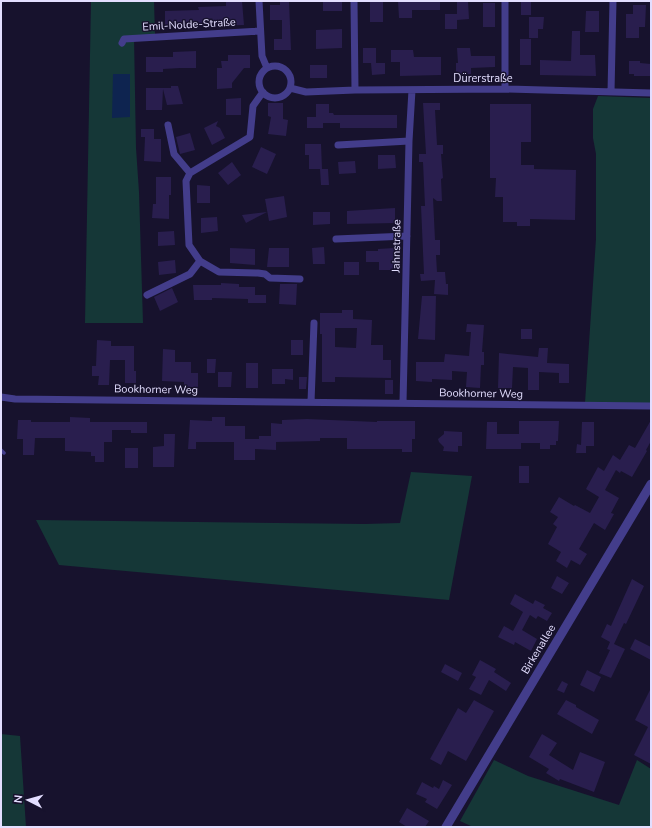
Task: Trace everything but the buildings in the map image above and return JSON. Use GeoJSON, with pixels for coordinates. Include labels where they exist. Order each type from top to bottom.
{"type":"FeatureCollection","features":[{"type":"Feature","properties":{"kind":"street"},"geometry":{"type":"LineString","coordinates":[[259,1],[262,56],[267,68]]}},
{"type":"Feature","properties":{"kind":"street"},"geometry":{"type":"LineString","coordinates":[[354,1],[355,90]]}},
{"type":"Feature","properties":{"kind":"street"},"geometry":{"type":"LineString","coordinates":[[505,1],[505,89]]}},
{"type":"Feature","properties":{"kind":"street"},"geometry":{"type":"LineString","coordinates":[[611,92],[613,1]]}},
{"type":"Feature","properties":{"kind":"street","name":"Emil-Nolde-Straße"},"geometry":{"type":"LineString","coordinates":[[122,44],[124,39],[260,31]]}},
{"type":"Feature","properties":{"kind":"street"},"geometry":{"type":"LineString","coordinates":[[278,66],[287,72],[290,77],[290,88],[284,95],[275,98],[271,97],[263,92],[260,87],[260,76],[267,68],[278,66]]}},
{"type":"Feature","properties":{"kind":"street","name":"Dürerstraße"},"geometry":{"type":"LineString","coordinates":[[290,88],[306,92],[355,90],[505,89],[651,93]]}},
{"type":"Feature","properties":{"kind":"street","name":"Jahnstraße"},"geometry":{"type":"LineString","coordinates":[[403,403],[409,141],[412,90]]}},
{"type":"Feature","properties":{"kind":"street"},"geometry":{"type":"LineString","coordinates":[[263,92],[253,106],[250,137],[190,173],[186,181],[189,245],[200,260],[219,272],[258,273],[265,274],[270,278],[300,279]]}},
{"type":"Feature","properties":{"kind":"street"},"geometry":{"type":"LineString","coordinates":[[168,125],[174,154],[190,173]]}},
{"type":"Feature","properties":{"kind":"street"},"geometry":{"type":"LineString","coordinates":[[338,145],[409,141]]}},
{"type":"Feature","properties":{"kind":"street"},"geometry":{"type":"LineString","coordinates":[[336,239],[407,236]]}},
{"type":"Feature","properties":{"kind":"street"},"geometry":{"type":"LineString","coordinates":[[147,295],[190,274],[200,260]]}},
{"type":"Feature","properties":{"kind":"street"},"geometry":{"type":"LineString","coordinates":[[311,402],[314,322]]}},
{"type":"Feature","properties":{"kind":"street","name":"Bookhorner Weg"},"geometry":{"type":"LineString","coordinates":[[1,397],[15,399],[651,406]]}},
{"type":"Feature","properties":{"kind":"street","name":"Birkenallee"},"geometry":{"type":"LineString","coordinates":[[446,827],[651,484]]}},
{"type":"Feature","properties":{"kind":"green space"},"geometry":{"type":"Polygon","coordinates":[[[91,1],[154,1],[155,35],[134,37],[136,148],[139,192],[143,323],[85,323],[91,1]]]}},
{"type":"Feature","properties":{"kind":"green space"},"geometry":{"type":"Polygon","coordinates":[[[598,96],[651,98],[651,403],[585,403],[596,239],[596,154],[593,138],[593,109],[598,96]]]}},
{"type":"Feature","properties":{"kind":"green space"},"geometry":{"type":"Polygon","coordinates":[[[411,472],[472,476],[449,600],[59,565],[36,520],[365,524],[400,523],[411,472]]]}},
{"type":"Feature","properties":{"kind":"green space"},"geometry":{"type":"Polygon","coordinates":[[[1,734],[20,736],[26,827],[1,827],[1,734]]]}},
{"type":"Feature","properties":{"kind":"green space"},"geometry":{"type":"Polygon","coordinates":[[[494,760],[528,776],[619,805],[637,760],[651,769],[651,827],[473,827],[460,821],[494,760]]]}},
{"type":"Feature","properties":{"kind":"water"},"geometry":{"type":"Polygon","coordinates":[[[113,74],[130,74],[130,117],[112,118],[113,74]]]}}]}
